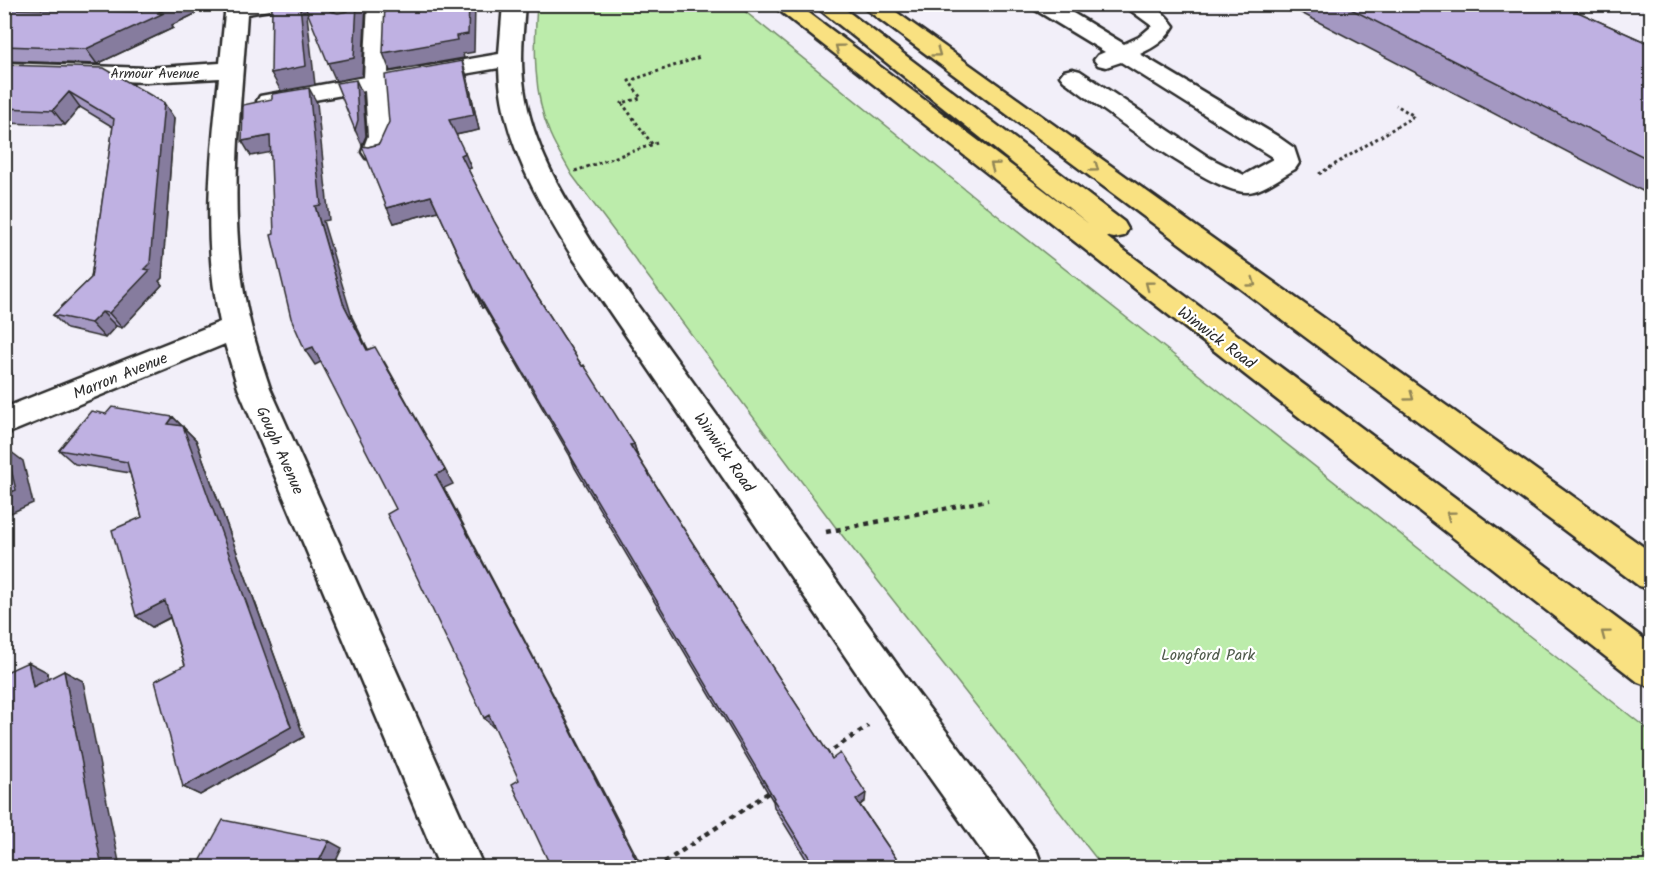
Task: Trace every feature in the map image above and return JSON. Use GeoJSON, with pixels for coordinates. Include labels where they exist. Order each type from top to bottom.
{"type":"FeatureCollection","features":[{"type":"Feature","properties":{"kind":"highway","name":"Winwick Road"},"geometry":{"type":"LineString","coordinates":[[782,4],[1652,669]]}},
{"type":"Feature","properties":{"kind":"highway"},"geometry":{"type":"LineString","coordinates":[[824,4],[1194,292],[1279,384]]}},
{"type":"Feature","properties":{"kind":"highway"},"geometry":{"type":"LineString","coordinates":[[880,9],[1652,574]]}},
{"type":"Feature","properties":{"kind":"street"},"geometry":{"type":"LineString","coordinates":[[375,152],[381,136],[376,82],[379,4]]}},
{"type":"Feature","properties":{"kind":"street","name":"Winwick Road"},"geometry":{"type":"LineString","coordinates":[[514,4],[510,59],[512,88],[521,135],[543,182],[583,251],[902,705],[1021,867]]}},
{"type":"Feature","properties":{"kind":"street"},"geometry":{"type":"LineString","coordinates":[[1042,4],[1121,53],[1268,142],[1285,154],[1286,163],[1247,184],[1230,180],[1201,164],[1072,76],[1121,53],[1150,40],[1161,32],[1163,26],[1157,18],[1133,4]]}},
{"type":"Feature","properties":{"kind":"street"},"geometry":{"type":"LineString","coordinates":[[1114,4],[1152,28],[1153,34],[1150,40]]}},
{"type":"Feature","properties":{"kind":"street","name":"Gough Avenue"},"geometry":{"type":"LineString","coordinates":[[247,6],[232,69],[223,192],[225,257],[235,328],[254,388],[462,867]]}},
{"type":"Feature","properties":{"kind":"street"},"geometry":{"type":"LineString","coordinates":[[229,109],[510,59]]}},
{"type":"Feature","properties":{"kind":"street","name":"Armour Avenue"},"geometry":{"type":"LineString","coordinates":[[4,70],[160,75],[232,69]]}},
{"type":"Feature","properties":{"kind":"street","name":"Marron Avenue"},"geometry":{"type":"LineString","coordinates":[[4,422],[235,328]]}},
{"type":"Feature","properties":{"kind":"path"},"geometry":{"type":"LineString","coordinates":[[652,144],[622,103],[641,98],[629,81],[700,57]]}},
{"type":"Feature","properties":{"kind":"path"},"geometry":{"type":"LineString","coordinates":[[1318,174],[1414,116],[1396,105]]}},
{"type":"Feature","properties":{"kind":"path"},"geometry":{"type":"LineString","coordinates":[[543,182],[657,143]]}},
{"type":"Feature","properties":{"kind":"path"},"geometry":{"type":"LineString","coordinates":[[787,539],[988,500]]}},
{"type":"Feature","properties":{"kind":"path"},"geometry":{"type":"LineString","coordinates":[[823,757],[902,705]]}},
{"type":"Feature","properties":{"kind":"path"},"geometry":{"type":"LineString","coordinates":[[656,867],[774,789]]}},
{"type":"Feature","properties":{"kind":"green space","name":"Longford Park"},"geometry":{"type":"Polygon","coordinates":[[[537,5],[737,5],[1008,224],[1651,732],[1651,867],[1103,867],[834,525],[572,175],[550,134],[540,103],[535,54],[537,5]]]}},
{"type":"Feature","properties":{"kind":"building"},"geometry":{"type":"Polygon","coordinates":[[[143,4],[175,4],[157,13],[164,13],[86,49],[4,46],[4,9],[141,12],[143,4]]]}},
{"type":"Feature","properties":{"kind":"building"},"geometry":{"type":"Polygon","coordinates":[[[272,4],[300,4],[306,66],[271,73],[272,4]]]}},
{"type":"Feature","properties":{"kind":"building"},"geometry":{"type":"Polygon","coordinates":[[[304,4],[326,4],[330,11],[338,13],[348,11],[352,4],[357,4],[354,58],[328,63],[304,4]]]}},
{"type":"Feature","properties":{"kind":"building"},"geometry":{"type":"Polygon","coordinates":[[[385,4],[469,4],[468,34],[456,36],[457,40],[383,53],[385,4]]]}},
{"type":"Feature","properties":{"kind":"building"},"geometry":{"type":"Polygon","coordinates":[[[1341,4],[1560,4],[1652,45],[1652,161],[1341,4]]]}},
{"type":"Feature","properties":{"kind":"building"},"geometry":{"type":"Polygon","coordinates":[[[462,61],[474,115],[449,120],[465,153],[461,155],[494,221],[527,280],[634,444],[630,445],[752,636],[832,759],[840,753],[866,793],[856,800],[902,867],[815,867],[476,293],[431,196],[387,208],[362,146],[379,144],[389,122],[385,75],[462,61]]]}},
{"type":"Feature","properties":{"kind":"building"},"geometry":{"type":"Polygon","coordinates":[[[4,65],[104,68],[164,103],[150,263],[144,269],[150,270],[109,313],[102,312],[91,323],[53,315],[91,278],[114,119],[69,92],[53,110],[4,108],[4,65]]]}},
{"type":"Feature","properties":{"kind":"building"},"geometry":{"type":"Polygon","coordinates":[[[356,80],[358,120],[355,130],[336,83],[356,80]]]}},
{"type":"Feature","properties":{"kind":"building"},"geometry":{"type":"Polygon","coordinates":[[[309,88],[321,205],[315,206],[343,303],[367,350],[375,347],[445,470],[436,475],[546,682],[640,867],[551,867],[512,784],[519,780],[489,715],[484,718],[387,514],[396,509],[313,347],[305,350],[291,318],[271,235],[274,234],[270,136],[242,141],[243,105],[272,99],[272,94],[309,88]]]}},
{"type":"Feature","properties":{"kind":"building"},"geometry":{"type":"Polygon","coordinates":[[[112,407],[173,417],[168,424],[183,426],[291,727],[183,787],[155,681],[185,665],[165,601],[136,616],[112,530],[142,517],[127,462],[59,450],[91,411],[106,414],[112,407]]]}},
{"type":"Feature","properties":{"kind":"building"},"geometry":{"type":"Polygon","coordinates":[[[6,448],[16,490],[4,495],[4,449],[6,448]]]}},
{"type":"Feature","properties":{"kind":"building"},"geometry":{"type":"Polygon","coordinates":[[[28,662],[33,687],[64,671],[102,867],[4,867],[4,673],[28,662]]]}},
{"type":"Feature","properties":{"kind":"building"},"geometry":{"type":"Polygon","coordinates":[[[223,820],[329,841],[316,867],[197,867],[223,820]]]}}]}
